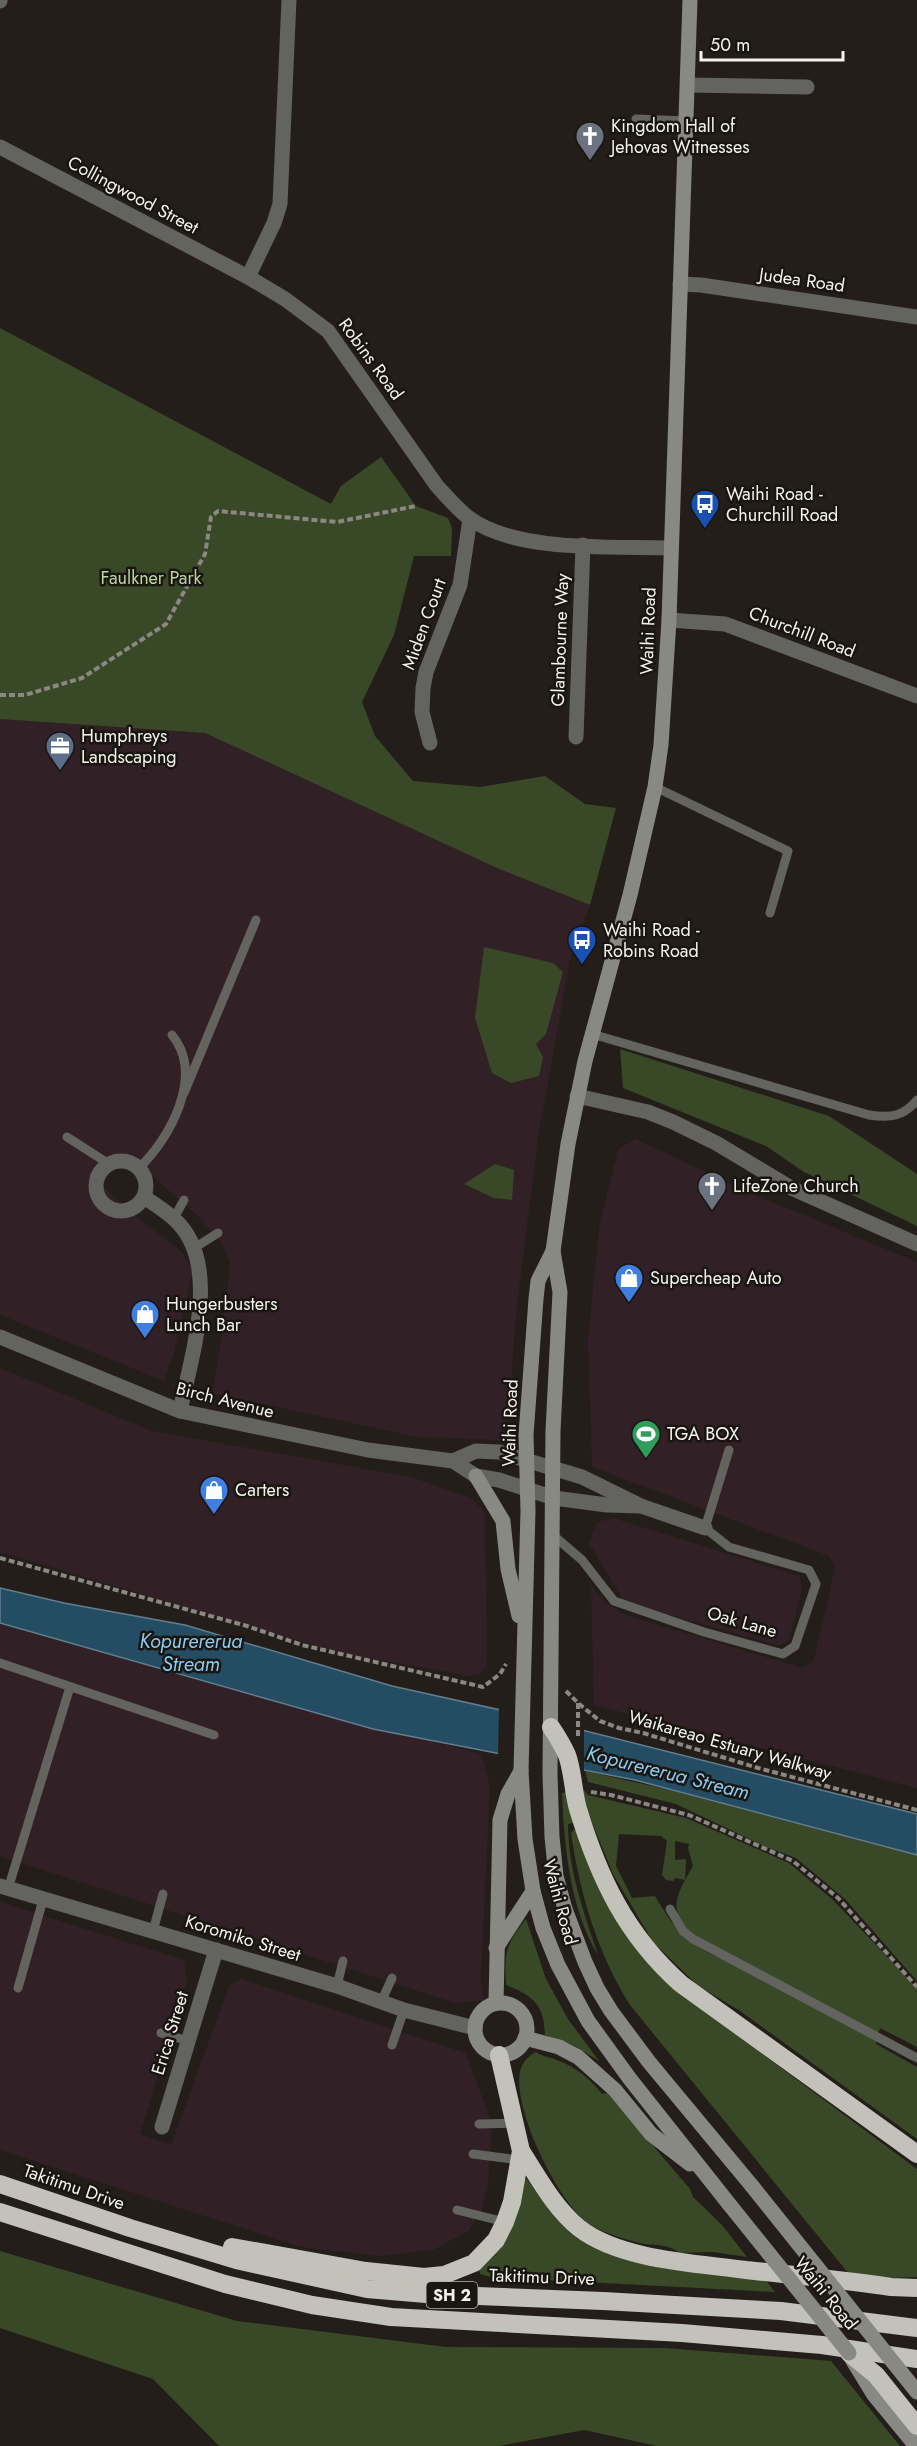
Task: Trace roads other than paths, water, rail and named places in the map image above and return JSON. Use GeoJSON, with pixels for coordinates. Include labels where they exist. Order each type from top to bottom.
{"type":"FeatureCollection","features":[{"type":"Feature","properties":{"kind":"highway"},"geometry":{"type":"LineString","coordinates":[[551,1727],[568,1756],[574,1795],[587,1839],[612,1900],[663,1968],[769,2049],[917,2154]]}},
{"type":"Feature","properties":{"kind":"highway"},"geometry":{"type":"LineString","coordinates":[[130,2229],[366,2271],[424,2277],[444,2275],[474,2263],[495,2240],[506,2222],[520,2155],[499,2055]]}},
{"type":"Feature","properties":{"kind":"highway"},"geometry":{"type":"LineString","coordinates":[[520,2155],[563,2213],[579,2229],[624,2250],[725,2267],[891,2287],[917,2288]]}},
{"type":"Feature","properties":{"kind":"highway","name":"Takitimu Drive"},"geometry":{"type":"LineString","coordinates":[[0,2184],[130,2229],[236,2260],[367,2289],[426,2294],[613,2301],[781,2311],[917,2328]]}},
{"type":"Feature","properties":{"kind":"highway","name":"SH 2"},"geometry":{"type":"LineString","coordinates":[[0,2212],[203,2278],[271,2297],[312,2305],[391,2317],[682,2333],[822,2345],[917,2359]]}},
{"type":"Feature","properties":{"kind":"highway"},"geometry":{"type":"LineString","coordinates":[[849,2353],[876,2375],[917,2426]]}},
{"type":"Feature","properties":{"kind":"main road","name":"Waihi Road"},"geometry":{"type":"LineString","coordinates":[[690,0],[669,620],[661,746],[655,787],[630,895],[577,1096],[564,1167],[553,1251],[560,1292],[523,1636],[521,1771],[525,1839],[533,1892],[543,1928],[558,1965],[588,2021],[706,2177],[849,2353],[874,2395],[916,2446]]}},
{"type":"Feature","properties":{"kind":"main road","name":"Waihi Road"},"geometry":{"type":"LineString","coordinates":[[553,1251],[538,1281],[526,1435],[540,1464],[540,1493],[554,1536],[550,1773],[556,1876],[565,1909],[589,1971],[617,2020],[917,2392]]}},
{"type":"Feature","properties":{"kind":"main road"},"geometry":{"type":"LineString","coordinates":[[476,1476],[503,1521],[508,1569],[523,1636]]}},
{"type":"Feature","properties":{"kind":"main road"},"geometry":{"type":"LineString","coordinates":[[496,2004],[500,1820],[508,1794],[521,1771]]}},
{"type":"Feature","properties":{"kind":"main road"},"geometry":{"type":"LineString","coordinates":[[496,1948],[533,1892]]}},
{"type":"Feature","properties":{"kind":"main road"},"geometry":{"type":"LineString","coordinates":[[496,2004],[512,2005],[523,2015],[527,2030],[525,2038],[515,2051],[499,2055],[491,2053],[479,2043],[475,2028],[482,2012],[496,2004]]}},
{"type":"Feature","properties":{"kind":"main road"},"geometry":{"type":"LineString","coordinates":[[525,2038],[559,2047],[578,2057],[615,2090],[651,2134],[706,2177]]}},
{"type":"Feature","properties":{"kind":"street"},"geometry":{"type":"LineString","coordinates":[[248,277],[280,204],[289,0]]}},
{"type":"Feature","properties":{"kind":"street"},"geometry":{"type":"LineString","coordinates":[[688,85],[807,87]]}},
{"type":"Feature","properties":{"kind":"street","name":"Collingwood Street"},"geometry":{"type":"LineString","coordinates":[[0,147],[248,277]]}},
{"type":"Feature","properties":{"kind":"street","name":"Robins Road"},"geometry":{"type":"LineString","coordinates":[[248,277],[285,298],[328,331],[437,486],[470,519],[515,538],[531,542],[671,548]]}},
{"type":"Feature","properties":{"kind":"street","name":"Judea Road"},"geometry":{"type":"LineString","coordinates":[[680,284],[701,285],[917,317]]}},
{"type":"Feature","properties":{"kind":"street","name":"Miden Court"},"geometry":{"type":"LineString","coordinates":[[430,743],[422,712],[423,688],[426,672],[460,585],[470,519]]}},
{"type":"Feature","properties":{"kind":"street","name":"Glambourne Way"},"geometry":{"type":"LineString","coordinates":[[576,737],[583,544]]}},
{"type":"Feature","properties":{"kind":"street","name":"Churchill Road"},"geometry":{"type":"LineString","coordinates":[[669,620],[725,624],[917,696]]}},
{"type":"Feature","properties":{"kind":"street"},"geometry":{"type":"LineString","coordinates":[[577,1096],[648,1112],[674,1122],[716,1143],[791,1188],[917,1244]]}},
{"type":"Feature","properties":{"kind":"street"},"geometry":{"type":"LineString","coordinates":[[125,1161],[138,1169],[145,1184],[144,1197],[129,1209],[121,1210],[106,1205],[97,1191],[96,1183],[102,1169],[109,1164],[125,1161]]}},
{"type":"Feature","properties":{"kind":"street"},"geometry":{"type":"LineString","coordinates":[[144,1197],[174,1218],[187,1233],[194,1248],[202,1287],[180,1411]]}},
{"type":"Feature","properties":{"kind":"street","name":"Birch Avenue"},"geometry":{"type":"LineString","coordinates":[[0,1337],[180,1411],[368,1450],[453,1461],[476,1476],[540,1493]]}},
{"type":"Feature","properties":{"kind":"street","name":"Birch Avenue"},"geometry":{"type":"LineString","coordinates":[[453,1461],[476,1451],[499,1452],[540,1464]]}},
{"type":"Feature","properties":{"kind":"street","name":"Oak Lane"},"geometry":{"type":"LineString","coordinates":[[540,1464],[582,1477],[641,1506],[705,1527]]}},
{"type":"Feature","properties":{"kind":"street","name":"Oak Lane"},"geometry":{"type":"LineString","coordinates":[[540,1493],[607,1505],[641,1506]]}},
{"type":"Feature","properties":{"kind":"street","name":"Koromiko Street"},"geometry":{"type":"LineString","coordinates":[[4,1887],[337,1986],[404,2010],[475,2028]]}},
{"type":"Feature","properties":{"kind":"street","name":"Erica Street"},"geometry":{"type":"LineString","coordinates":[[162,2127],[216,1950]]}},
{"type":"Feature","properties":{"kind":"lane"},"geometry":{"type":"LineString","coordinates":[[636,120],[687,122]]}},
{"type":"Feature","properties":{"kind":"lane"},"geometry":{"type":"LineString","coordinates":[[655,787],[788,851],[770,914]]}},
{"type":"Feature","properties":{"kind":"lane"},"geometry":{"type":"LineString","coordinates":[[138,1169],[164,1141],[256,920]]}},
{"type":"Feature","properties":{"kind":"lane"},"geometry":{"type":"LineString","coordinates":[[592,1034],[869,1115],[898,1116],[906,1112],[917,1100]]}},
{"type":"Feature","properties":{"kind":"lane"},"geometry":{"type":"LineString","coordinates":[[172,1035],[179,1043],[185,1058],[187,1068],[184,1093]]}},
{"type":"Feature","properties":{"kind":"lane"},"geometry":{"type":"LineString","coordinates":[[67,1137],[109,1164]]}},
{"type":"Feature","properties":{"kind":"lane"},"geometry":{"type":"LineString","coordinates":[[174,1218],[184,1200]]}},
{"type":"Feature","properties":{"kind":"lane"},"geometry":{"type":"LineString","coordinates":[[194,1248],[218,1233]]}},
{"type":"Feature","properties":{"kind":"lane"},"geometry":{"type":"LineString","coordinates":[[705,1527],[729,1450]]}},
{"type":"Feature","properties":{"kind":"lane","name":"Oak Lane"},"geometry":{"type":"LineString","coordinates":[[554,1536],[582,1560],[614,1601],[704,1632],[783,1654],[795,1646],[816,1584],[809,1570],[729,1547],[705,1527]]}},
{"type":"Feature","properties":{"kind":"lane"},"geometry":{"type":"LineString","coordinates":[[0,1663],[214,1735]]}},
{"type":"Feature","properties":{"kind":"lane"},"geometry":{"type":"LineString","coordinates":[[4,1887],[22,1845],[70,1687]]}},
{"type":"Feature","properties":{"kind":"lane"},"geometry":{"type":"LineString","coordinates":[[153,1931],[163,1894]]}},
{"type":"Feature","properties":{"kind":"lane"},"geometry":{"type":"LineString","coordinates":[[18,1988],[43,1900]]}},
{"type":"Feature","properties":{"kind":"lane"},"geometry":{"type":"LineString","coordinates":[[670,1909],[683,1931],[693,1939],[917,2058]]}},
{"type":"Feature","properties":{"kind":"lane"},"geometry":{"type":"LineString","coordinates":[[337,1986],[343,1961]]}},
{"type":"Feature","properties":{"kind":"lane"},"geometry":{"type":"LineString","coordinates":[[381,2002],[392,1978]]}},
{"type":"Feature","properties":{"kind":"lane"},"geometry":{"type":"LineString","coordinates":[[392,2045],[404,2010]]}},
{"type":"Feature","properties":{"kind":"lane"},"geometry":{"type":"LineString","coordinates":[[161,2033],[188,2041]]}},
{"type":"Feature","properties":{"kind":"lane"},"geometry":{"type":"LineString","coordinates":[[479,2124],[515,2123]]}},
{"type":"Feature","properties":{"kind":"lane"},"geometry":{"type":"LineString","coordinates":[[473,2154],[520,2155]]}},
{"type":"Feature","properties":{"kind":"lane"},"geometry":{"type":"LineString","coordinates":[[457,2210],[506,2222]]}},
{"type":"Feature","properties":{"kind":"water","name":"Kopurererua Stream"},"geometry":{"type":"Polygon","coordinates":[[[0,1588],[64,1603],[185,1625],[392,1686],[514,1713],[917,1814],[917,1855],[635,1780],[373,1729],[0,1623],[0,1588]]]}},
{"type":"Feature","properties":{"kind":"place","name":"Kingdom Hall of Jehovas Witnesses"},"geometry":{"type":"Point","coordinates":[590,162]}},
{"type":"Feature","properties":{"kind":"place","name":"Waihi Road - Churchill Road"},"geometry":{"type":"Point","coordinates":[705,530]}},
{"type":"Feature","properties":{"kind":"place","name":"Humphreys Landscaping"},"geometry":{"type":"Point","coordinates":[60,772]}},
{"type":"Feature","properties":{"kind":"place","name":"Waihi Road - Robins Road"},"geometry":{"type":"Point","coordinates":[582,966]}},
{"type":"Feature","properties":{"kind":"place","name":"LifeZone Church"},"geometry":{"type":"Point","coordinates":[712,1212]}},
{"type":"Feature","properties":{"kind":"place","name":"Supercheap Auto"},"geometry":{"type":"Point","coordinates":[629,1304]}},
{"type":"Feature","properties":{"kind":"place","name":"Hungerbusters Lunch Bar"},"geometry":{"type":"Point","coordinates":[145,1340]}},
{"type":"Feature","properties":{"kind":"place","name":"TGA BOX"},"geometry":{"type":"Point","coordinates":[646,1460]}},
{"type":"Feature","properties":{"kind":"place","name":"Carters"},"geometry":{"type":"Point","coordinates":[214,1516]}},
{"type":"Feature","properties":{"kind":"park label","name":"Faulkner Park"},"geometry":{"type":"Point","coordinates":[151,578]}}]}
